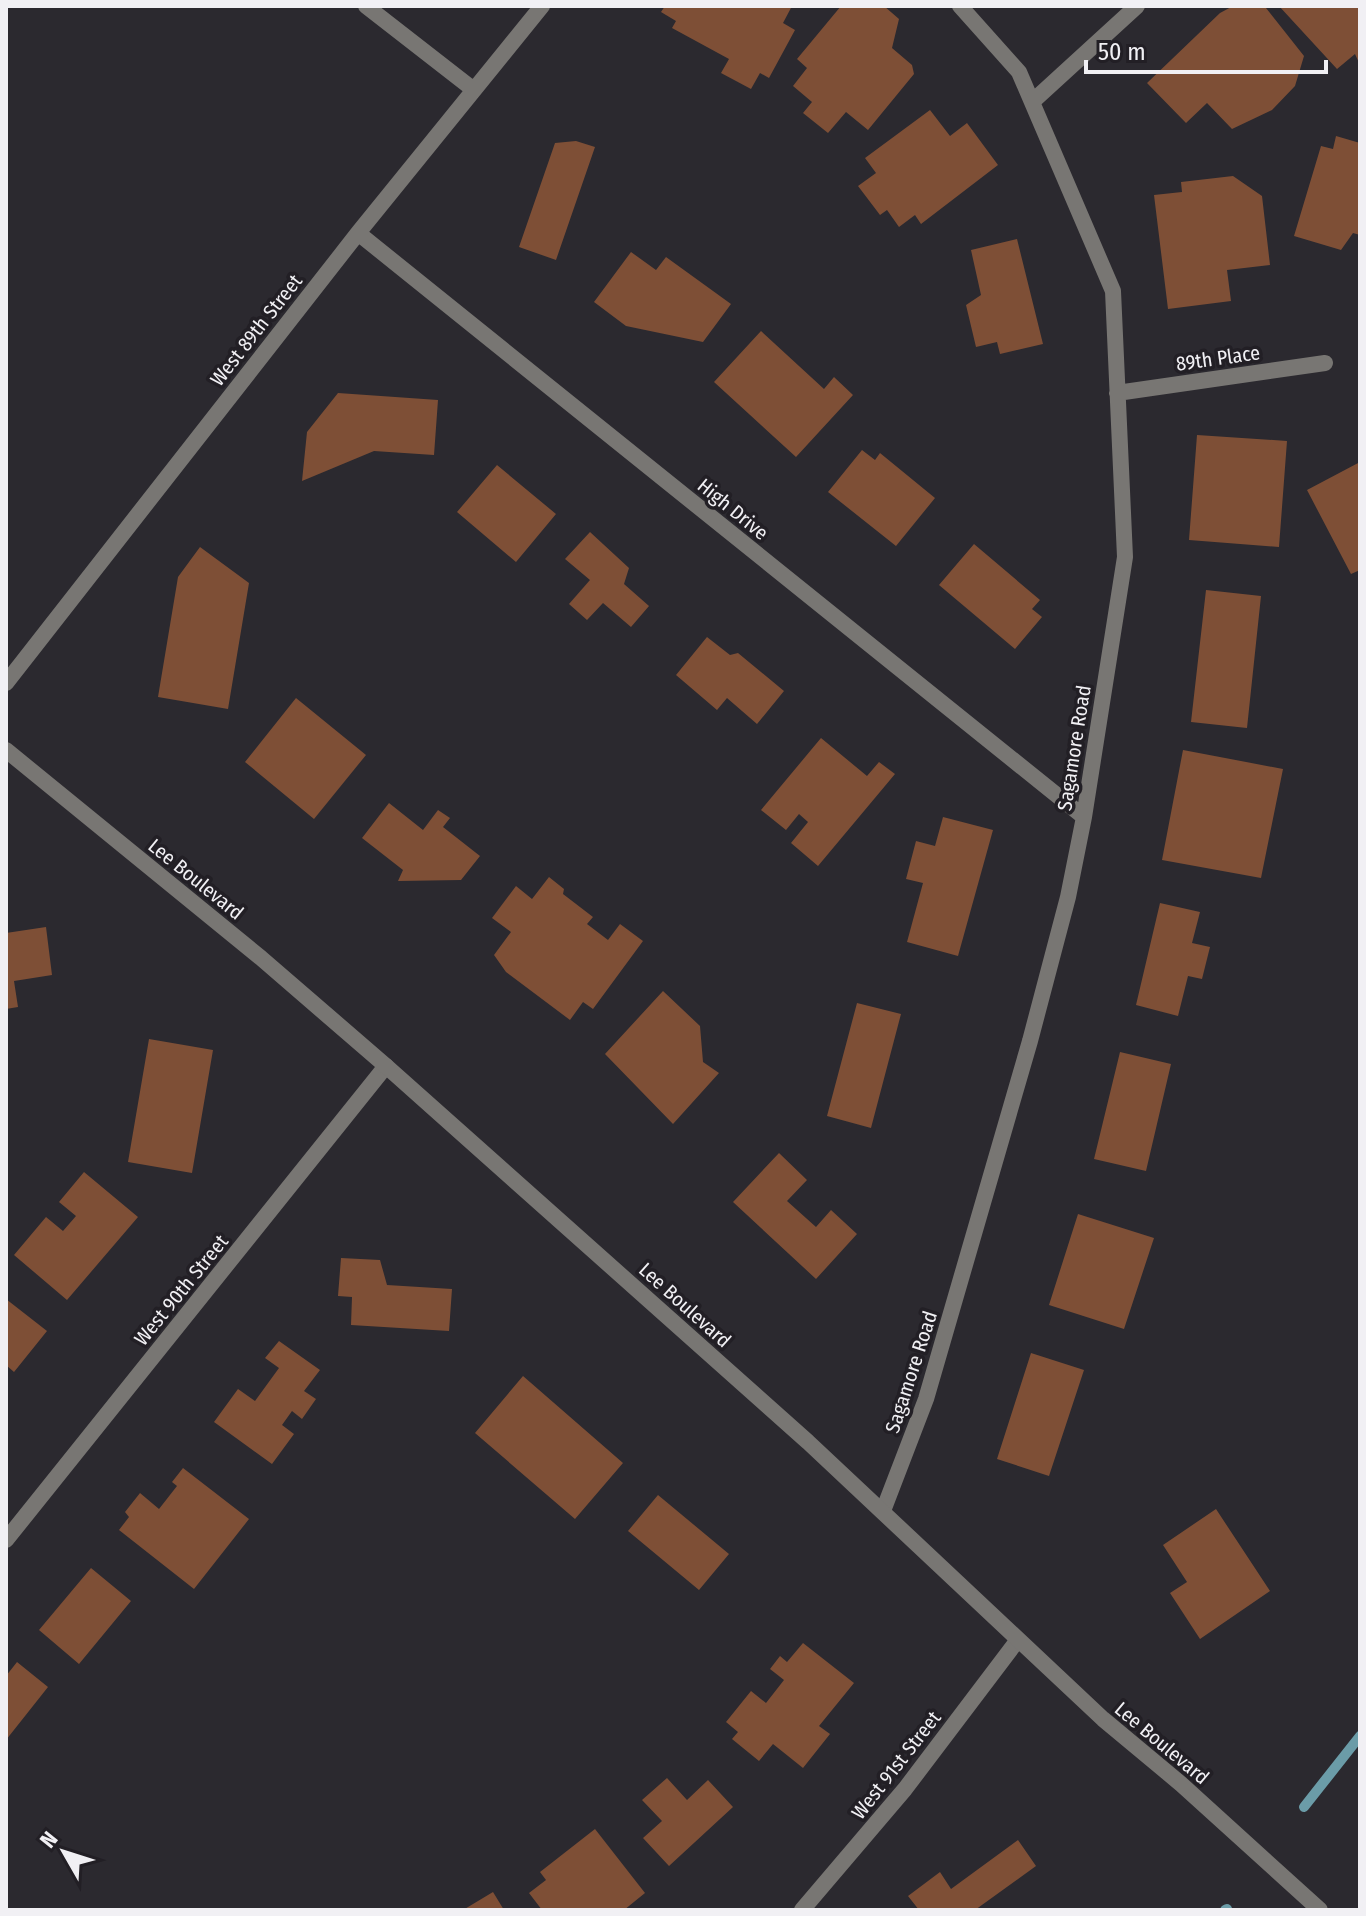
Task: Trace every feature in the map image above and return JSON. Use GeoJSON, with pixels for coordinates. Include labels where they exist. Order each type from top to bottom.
{"type":"FeatureCollection","features":[{"type":"Feature","properties":{"kind":"street"},"geometry":{"type":"LineString","coordinates":[[366,6],[474,90]]}},
{"type":"Feature","properties":{"kind":"street","name":"West 89th Street"},"geometry":{"type":"LineString","coordinates":[[6,683],[358,233],[542,6]]}},
{"type":"Feature","properties":{"kind":"street","name":"Sagamore Road"},"geometry":{"type":"LineString","coordinates":[[883,1511],[935,1370],[1030,1041],[1084,817],[1125,557],[1113,291],[1019,72],[960,6]]}},
{"type":"Feature","properties":{"kind":"street"},"geometry":{"type":"LineString","coordinates":[[1032,102],[1137,6]]}},
{"type":"Feature","properties":{"kind":"street","name":"High Drive"},"geometry":{"type":"LineString","coordinates":[[358,233],[1084,817]]}},
{"type":"Feature","properties":{"kind":"street","name":"89th Place"},"geometry":{"type":"LineString","coordinates":[[1117,393],[1325,363]]}},
{"type":"Feature","properties":{"kind":"street","name":"Lee Boulevard"},"geometry":{"type":"LineString","coordinates":[[6,750],[249,948],[386,1066],[883,1511],[1017,1641],[1320,1910]]}},
{"type":"Feature","properties":{"kind":"street","name":"West 90th Street"},"geometry":{"type":"LineString","coordinates":[[6,1540],[386,1066]]}},
{"type":"Feature","properties":{"kind":"street","name":"West 91st Street"},"geometry":{"type":"LineString","coordinates":[[802,1910],[905,1789],[1017,1641]]}},
{"type":"Feature","properties":{"kind":"building"},"geometry":{"type":"Polygon","coordinates":[[[665,6],[792,6],[783,23],[795,30],[769,78],[760,73],[751,89],[721,73],[729,59],[672,28],[676,21],[661,12],[665,6]]]}},
{"type":"Feature","properties":{"kind":"building"},"geometry":{"type":"Polygon","coordinates":[[[841,6],[884,6],[899,19],[892,48],[912,65],[914,74],[868,130],[846,112],[828,133],[803,113],[812,102],[793,86],[807,68],[797,59],[841,6]]]}},
{"type":"Feature","properties":{"kind":"building"},"geometry":{"type":"Polygon","coordinates":[[[1233,6],[1266,8],[1304,56],[1295,86],[1272,110],[1232,129],[1207,103],[1186,123],[1147,83],[1220,13],[1233,6]]]}},
{"type":"Feature","properties":{"kind":"building"},"geometry":{"type":"Polygon","coordinates":[[[1279,6],[1360,6],[1360,65],[1355,54],[1337,69],[1279,6]]]}},
{"type":"Feature","properties":{"kind":"building"},"geometry":{"type":"Polygon","coordinates":[[[930,110],[950,136],[967,123],[998,165],[921,224],[915,215],[899,227],[887,210],[880,215],[858,186],[876,173],[865,158],[930,110]]]}},
{"type":"Feature","properties":{"kind":"building"},"geometry":{"type":"Polygon","coordinates":[[[1336,136],[1360,143],[1360,235],[1353,233],[1341,250],[1294,236],[1321,146],[1333,149],[1336,136]]]}},
{"type":"Feature","properties":{"kind":"building"},"geometry":{"type":"Polygon","coordinates":[[[576,141],[595,147],[556,260],[519,247],[555,143],[576,141]]]}},
{"type":"Feature","properties":{"kind":"building"},"geometry":{"type":"Polygon","coordinates":[[[1233,176],[1262,196],[1270,265],[1227,270],[1231,301],[1168,309],[1154,195],[1182,192],[1181,182],[1233,176]]]}},
{"type":"Feature","properties":{"kind":"building"},"geometry":{"type":"Polygon","coordinates":[[[1017,239],[1043,344],[1000,354],[997,342],[976,347],[966,305],[981,295],[971,250],[1017,239]]]}},
{"type":"Feature","properties":{"kind":"building"},"geometry":{"type":"Polygon","coordinates":[[[631,252],[656,270],[666,257],[731,304],[703,342],[626,326],[594,302],[631,252]]]}},
{"type":"Feature","properties":{"kind":"building"},"geometry":{"type":"Polygon","coordinates":[[[761,331],[824,389],[834,377],[853,395],[796,457],[714,382],[761,331]]]}},
{"type":"Feature","properties":{"kind":"building"},"geometry":{"type":"Polygon","coordinates":[[[338,393],[438,400],[434,455],[374,451],[302,481],[307,432],[338,393]]]}},
{"type":"Feature","properties":{"kind":"building"},"geometry":{"type":"Polygon","coordinates":[[[1197,435],[1287,441],[1279,547],[1189,540],[1197,435]]]}},
{"type":"Feature","properties":{"kind":"building"},"geometry":{"type":"Polygon","coordinates":[[[862,450],[875,460],[880,453],[935,498],[896,546],[828,492],[862,450]]]}},
{"type":"Feature","properties":{"kind":"building"},"geometry":{"type":"Polygon","coordinates":[[[1360,462],[1360,570],[1351,574],[1307,490],[1360,462]]]}},
{"type":"Feature","properties":{"kind":"building"},"geometry":{"type":"Polygon","coordinates":[[[497,465],[556,514],[516,562],[457,512],[497,465]]]}},
{"type":"Feature","properties":{"kind":"building"},"geometry":{"type":"Polygon","coordinates":[[[590,532],[629,568],[624,584],[649,606],[631,627],[603,603],[587,620],[569,604],[590,580],[565,559],[590,532]]]}},
{"type":"Feature","properties":{"kind":"building"},"geometry":{"type":"Polygon","coordinates":[[[974,544],[1040,600],[1032,609],[1042,617],[1015,649],[939,585],[974,544]]]}},
{"type":"Feature","properties":{"kind":"building"},"geometry":{"type":"Polygon","coordinates":[[[200,547],[249,583],[228,709],[158,697],[178,577],[200,547]]]}},
{"type":"Feature","properties":{"kind":"building"},"geometry":{"type":"Polygon","coordinates":[[[1206,590],[1261,596],[1247,728],[1191,722],[1206,590]]]}},
{"type":"Feature","properties":{"kind":"building"},"geometry":{"type":"Polygon","coordinates":[[[707,637],[730,655],[738,653],[784,691],[757,724],[727,698],[717,710],[676,675],[707,637]]]}},
{"type":"Feature","properties":{"kind":"building"},"geometry":{"type":"Polygon","coordinates":[[[296,698],[366,755],[314,819],[245,762],[296,698]]]}},
{"type":"Feature","properties":{"kind":"building"},"geometry":{"type":"Polygon","coordinates":[[[821,738],[867,776],[879,762],[895,774],[818,866],[791,843],[808,822],[799,814],[786,830],[761,810],[821,738]]]}},
{"type":"Feature","properties":{"kind":"building"},"geometry":{"type":"Polygon","coordinates":[[[1183,750],[1283,769],[1261,878],[1162,860],[1183,750]]]}},
{"type":"Feature","properties":{"kind":"building"},"geometry":{"type":"Polygon","coordinates":[[[389,803],[423,830],[438,810],[450,818],[443,827],[480,856],[461,880],[398,881],[403,870],[362,838],[389,803]]]}},
{"type":"Feature","properties":{"kind":"building"},"geometry":{"type":"Polygon","coordinates":[[[943,817],[993,830],[958,956],[907,942],[923,883],[906,879],[916,841],[935,846],[943,817]]]}},
{"type":"Feature","properties":{"kind":"building"},"geometry":{"type":"Polygon","coordinates":[[[549,877],[564,889],[563,894],[593,917],[587,924],[608,940],[620,924],[643,941],[593,1009],[583,1002],[570,1020],[506,972],[494,955],[511,932],[492,918],[516,886],[532,899],[549,877]]]}},
{"type":"Feature","properties":{"kind":"building"},"geometry":{"type":"Polygon","coordinates":[[[1160,903],[1200,912],[1192,943],[1210,947],[1202,979],[1188,976],[1178,1016],[1136,1005],[1160,903]]]}},
{"type":"Feature","properties":{"kind":"building"},"geometry":{"type":"Polygon","coordinates":[[[46,927],[52,975],[14,981],[18,1007],[6,1009],[6,933],[46,927]]]}},
{"type":"Feature","properties":{"kind":"building"},"geometry":{"type":"Polygon","coordinates":[[[663,991],[700,1026],[703,1062],[719,1073],[673,1124],[605,1054],[663,991]]]}},
{"type":"Feature","properties":{"kind":"building"},"geometry":{"type":"Polygon","coordinates":[[[857,1003],[901,1014],[871,1128],[827,1116],[857,1003]]]}},
{"type":"Feature","properties":{"kind":"building"},"geometry":{"type":"Polygon","coordinates":[[[149,1039],[213,1050],[192,1173],[128,1162],[149,1039]]]}},
{"type":"Feature","properties":{"kind":"building"},"geometry":{"type":"Polygon","coordinates":[[[1120,1052],[1171,1064],[1146,1171],[1094,1159],[1120,1052]]]}},
{"type":"Feature","properties":{"kind":"building"},"geometry":{"type":"Polygon","coordinates":[[[779,1153],[807,1180],[787,1201],[816,1227],[831,1210],[857,1234],[816,1279],[733,1202],[779,1153]]]}},
{"type":"Feature","properties":{"kind":"building"},"geometry":{"type":"Polygon","coordinates":[[[84,1172],[138,1217],[67,1300],[14,1255],[46,1217],[63,1231],[76,1216],[59,1202],[84,1172]]]}},
{"type":"Feature","properties":{"kind":"building"},"geometry":{"type":"Polygon","coordinates":[[[1078,1214],[1154,1238],[1124,1329],[1049,1305],[1078,1214]]]}},
{"type":"Feature","properties":{"kind":"building"},"geometry":{"type":"Polygon","coordinates":[[[341,1258],[380,1260],[387,1285],[452,1289],[449,1331],[351,1325],[352,1297],[338,1296],[341,1258]]]}},
{"type":"Feature","properties":{"kind":"building"},"geometry":{"type":"Polygon","coordinates":[[[6,1299],[47,1331],[14,1372],[6,1365],[6,1299]]]}},
{"type":"Feature","properties":{"kind":"building"},"geometry":{"type":"Polygon","coordinates":[[[279,1341],[320,1370],[304,1391],[316,1399],[302,1419],[292,1411],[282,1425],[294,1434],[272,1464],[214,1422],[238,1389],[255,1401],[279,1368],[265,1358],[279,1341]]]}},
{"type":"Feature","properties":{"kind":"building"},"geometry":{"type":"Polygon","coordinates":[[[1031,1353],[1084,1370],[1049,1476],[997,1459],[1031,1353]]]}},
{"type":"Feature","properties":{"kind":"building"},"geometry":{"type":"Polygon","coordinates":[[[523,1376],[623,1463],[575,1519],[475,1433],[523,1376]]]}},
{"type":"Feature","properties":{"kind":"building"},"geometry":{"type":"Polygon","coordinates":[[[183,1468],[249,1519],[194,1589],[119,1530],[129,1517],[125,1512],[140,1493],[159,1509],[177,1486],[172,1482],[183,1468]]]}},
{"type":"Feature","properties":{"kind":"building"},"geometry":{"type":"Polygon","coordinates":[[[658,1495],[729,1554],[699,1590],[628,1531],[658,1495]]]}},
{"type":"Feature","properties":{"kind":"building"},"geometry":{"type":"Polygon","coordinates":[[[1216,1509],[1270,1591],[1200,1639],[1170,1593],[1187,1582],[1163,1545],[1216,1509]]]}},
{"type":"Feature","properties":{"kind":"building"},"geometry":{"type":"Polygon","coordinates":[[[91,1568],[131,1601],[79,1664],[39,1630],[91,1568]]]}},
{"type":"Feature","properties":{"kind":"building"},"geometry":{"type":"Polygon","coordinates":[[[803,1643],[854,1683],[819,1726],[830,1734],[803,1768],[773,1744],[759,1761],[732,1739],[738,1732],[726,1722],[751,1691],[766,1703],[784,1680],[770,1669],[780,1656],[787,1662],[803,1643]]]}},
{"type":"Feature","properties":{"kind":"building"},"geometry":{"type":"Polygon","coordinates":[[[17,1662],[48,1687],[6,1740],[6,1676],[17,1662]]]}},
{"type":"Feature","properties":{"kind":"building"},"geometry":{"type":"Polygon","coordinates":[[[667,1778],[687,1800],[708,1780],[733,1807],[669,1866],[643,1838],[662,1821],[642,1800],[667,1778]]]}},
{"type":"Feature","properties":{"kind":"building"},"geometry":{"type":"Polygon","coordinates":[[[595,1829],[645,1893],[624,1910],[542,1910],[529,1893],[546,1880],[540,1872],[595,1829]]]}},
{"type":"Feature","properties":{"kind":"building"},"geometry":{"type":"Polygon","coordinates":[[[1018,1840],[1036,1866],[975,1910],[919,1910],[908,1896],[940,1872],[951,1889],[1018,1840]]]}},
{"type":"Feature","properties":{"kind":"building"},"geometry":{"type":"Polygon","coordinates":[[[493,1892],[504,1910],[463,1910],[493,1892]]]}},
{"type":"Feature","properties":{"kind":"waterway"},"geometry":{"type":"LineString","coordinates":[[1304,1807],[1360,1736]]}}]}
